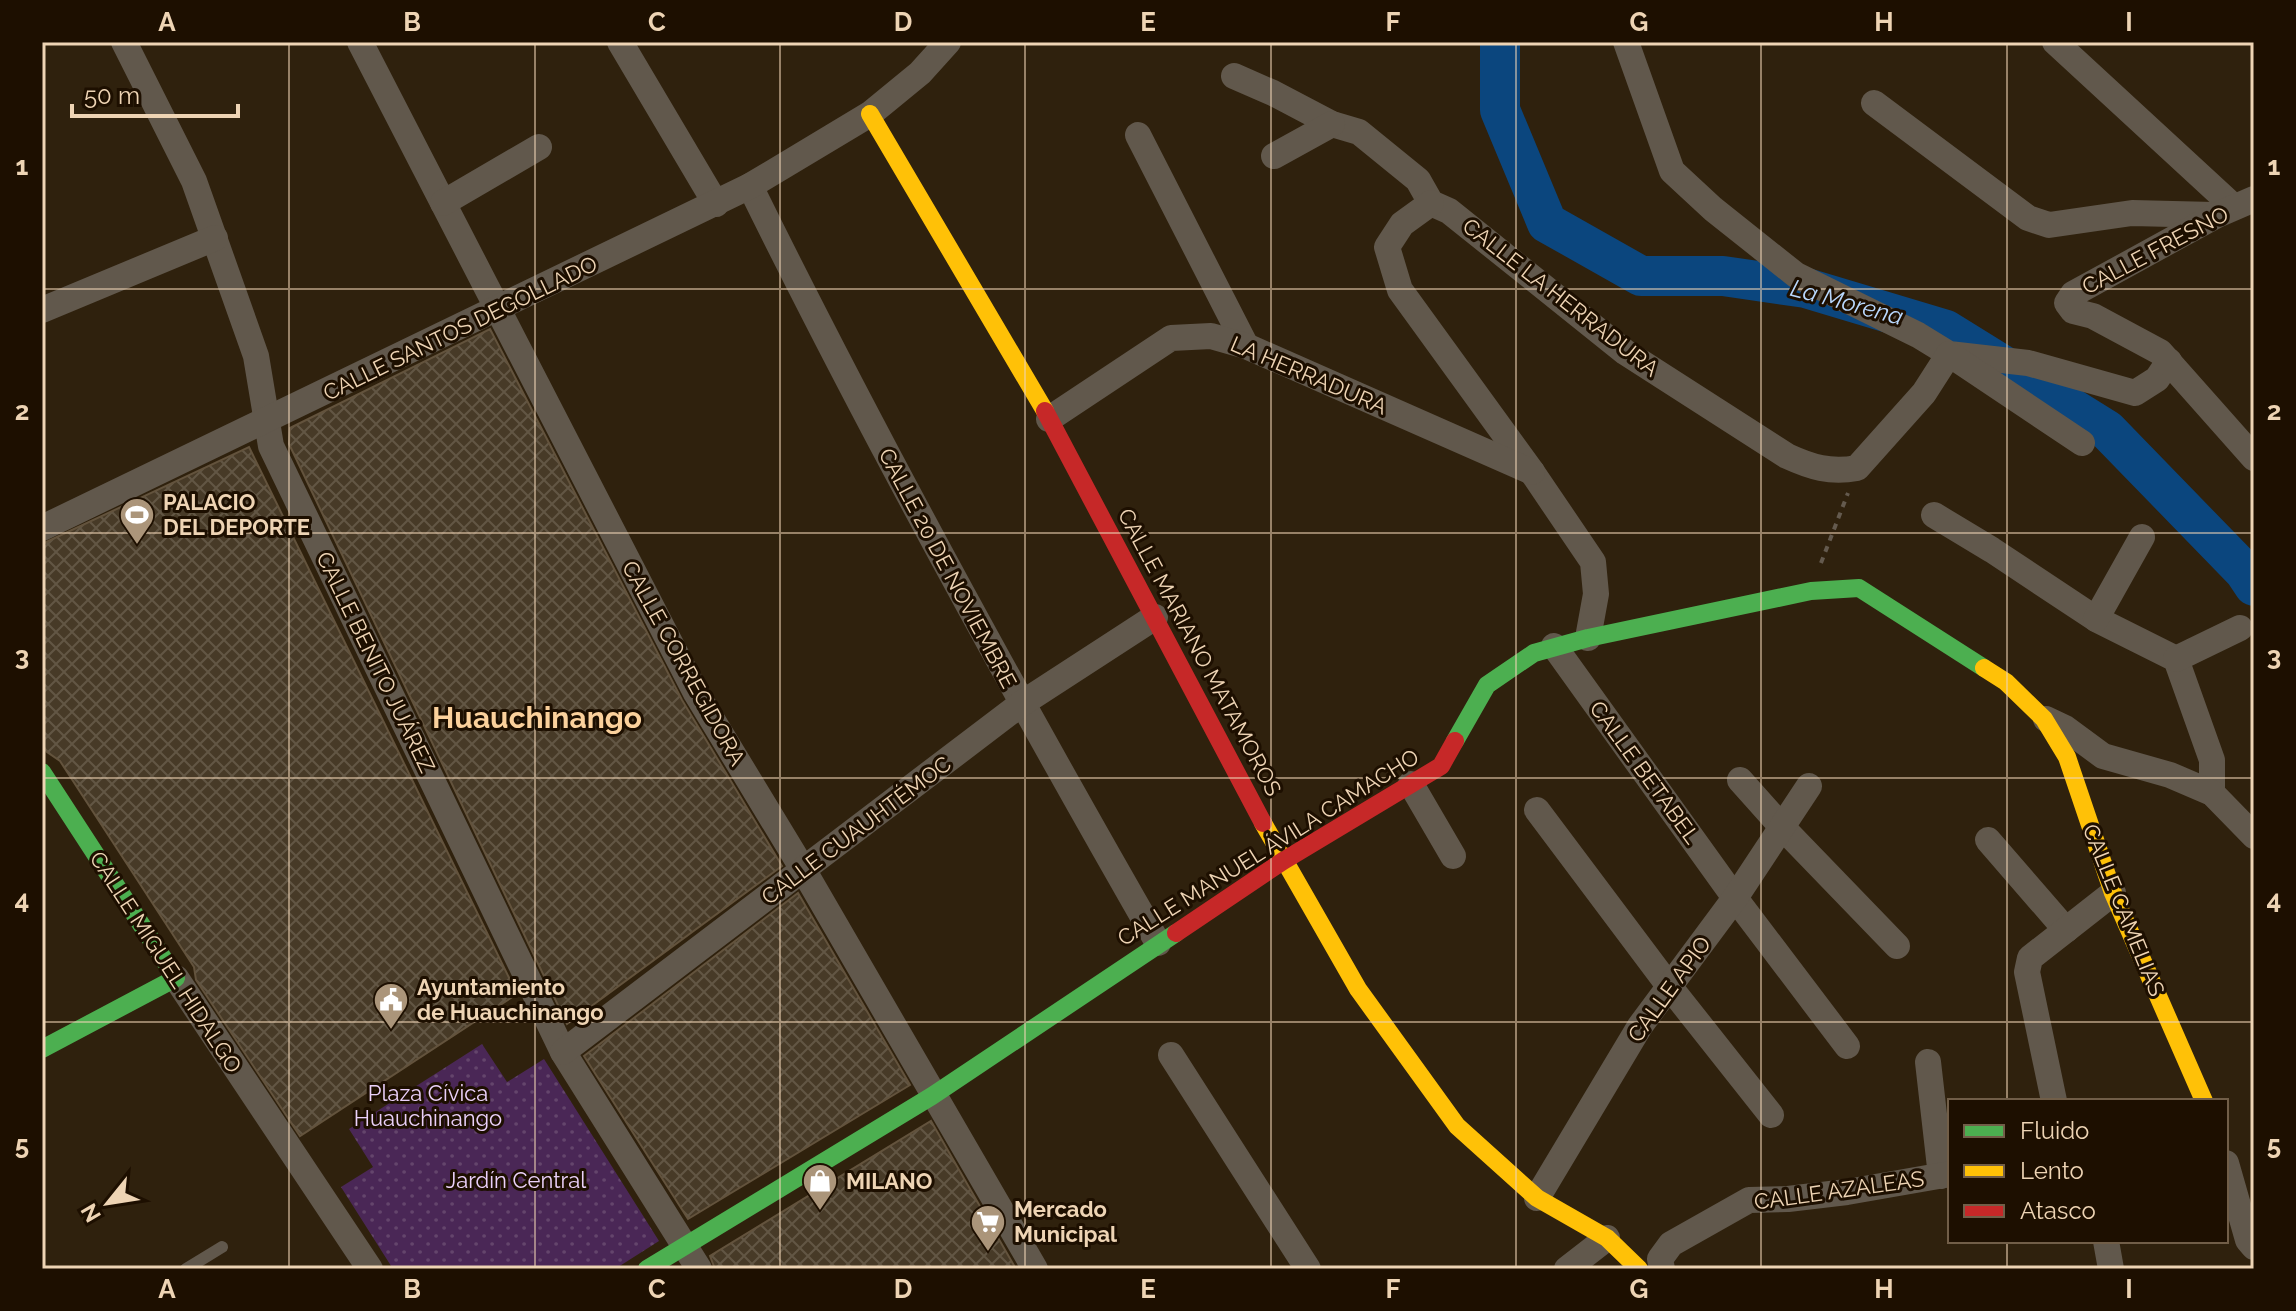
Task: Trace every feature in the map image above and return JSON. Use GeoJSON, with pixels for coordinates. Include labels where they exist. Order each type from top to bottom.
{"type":"FeatureCollection","features":[{"type":"Feature","properties":{"kind":"street","name":"CALLE BENITO JUÁREZ"},"geometry":{"type":"LineString","coordinates":[[124,42],[194,181],[215,238],[256,356],[271,446],[563,1052],[699,1269]]}},
{"type":"Feature","properties":{"kind":"street","name":"CALLE CORREGIDORA"},"geometry":{"type":"LineString","coordinates":[[360,42],[696,693],[804,871],[1035,1269]]}},
{"type":"Feature","properties":{"kind":"street"},"geometry":{"type":"LineString","coordinates":[[620,42],[716,204]]}},
{"type":"Feature","properties":{"kind":"street","name":"CALLE SANTOS DEGOLLADO"},"geometry":{"type":"LineString","coordinates":[[42,528],[750,186],[870,114],[920,73],[948,42]]}},
{"type":"Feature","properties":{"kind":"street"},"geometry":{"type":"LineString","coordinates":[[1626,42],[1672,171],[1713,209],[1796,275],[1918,335],[2082,443]]}},
{"type":"Feature","properties":{"kind":"street"},"geometry":{"type":"LineString","coordinates":[[2055,42],[2235,207]]}},
{"type":"Feature","properties":{"kind":"street","name":"CALLE LA HERRADURA"},"geometry":{"type":"LineString","coordinates":[[1234,76],[1332,124],[1359,132],[1418,180],[1431,203],[1449,211],[1625,352],[1787,456],[1815,469],[1844,471],[1857,468]]}},
{"type":"Feature","properties":{"kind":"street"},"geometry":{"type":"LineString","coordinates":[[1874,103],[2028,218],[2049,225],[2132,213],[2235,207]]}},
{"type":"Feature","properties":{"kind":"street","name":"CALLE MARIANO MATAMOROS"},"geometry":{"type":"LineString","coordinates":[[870,114],[1049,419],[1283,861],[1358,989],[1457,1126],[1537,1198],[1607,1238],[1639,1269]]}},
{"type":"Feature","properties":{"kind":"street"},"geometry":{"type":"LineString","coordinates":[[1274,156],[1332,124]]}},
{"type":"Feature","properties":{"kind":"street"},"geometry":{"type":"LineString","coordinates":[[1138,135],[1246,346]]}},
{"type":"Feature","properties":{"kind":"street"},"geometry":{"type":"LineString","coordinates":[[443,203],[539,147]]}},
{"type":"Feature","properties":{"kind":"street","name":"CALLE 20 DE NOVIEMBRE"},"geometry":{"type":"LineString","coordinates":[[750,186],[838,364],[1021,704],[1158,943]]}},
{"type":"Feature","properties":{"kind":"street"},"geometry":{"type":"LineString","coordinates":[[1431,203],[1402,224],[1387,247],[1400,290],[1593,562],[1596,594],[1588,638]]}},
{"type":"Feature","properties":{"kind":"street","name":"CALLE FRESNO"},"geometry":{"type":"LineString","coordinates":[[2235,207],[2073,294],[2067,303],[2073,311],[2093,316],[2160,352],[2254,458]]}},
{"type":"Feature","properties":{"kind":"street"},"geometry":{"type":"LineString","coordinates":[[42,310],[215,238]]}},
{"type":"Feature","properties":{"kind":"street","name":"LA HERRADURA"},"geometry":{"type":"LineString","coordinates":[[1049,419],[1171,338],[1211,336],[1246,346],[1532,472]]}},
{"type":"Feature","properties":{"kind":"street"},"geometry":{"type":"LineString","coordinates":[[1949,354],[2028,363],[2135,393],[2157,379],[2169,361]]}},
{"type":"Feature","properties":{"kind":"street"},"geometry":{"type":"LineString","coordinates":[[1857,468],[1924,393],[1949,354]]}},
{"type":"Feature","properties":{"kind":"street"},"geometry":{"type":"LineString","coordinates":[[1934,515],[2096,619],[2176,659],[2212,760],[2212,793]]}},
{"type":"Feature","properties":{"kind":"street"},"geometry":{"type":"LineString","coordinates":[[2096,619],[2142,537]]}},
{"type":"Feature","properties":{"kind":"street","name":"CALLE MANUEL ÁVILA CAMACHO"},"geometry":{"type":"LineString","coordinates":[[647,1269],[932,1096],[1283,861],[1441,766],[1487,685],[1534,653],[1588,638],[1811,591],[1859,588],[2006,682],[2044,719]]}},
{"type":"Feature","properties":{"kind":"street","name":"CALLE CUAUHTÉMOC"},"geometry":{"type":"LineString","coordinates":[[563,1052],[1021,704],[1155,617]]}},
{"type":"Feature","properties":{"kind":"street"},"geometry":{"type":"LineString","coordinates":[[2176,659],[2240,628]]}},
{"type":"Feature","properties":{"kind":"street","name":"CALLE BETABEL"},"geometry":{"type":"LineString","coordinates":[[1554,646],[1735,898],[1847,1046]]}},
{"type":"Feature","properties":{"kind":"street"},"geometry":{"type":"LineString","coordinates":[[2044,719],[2065,728],[2103,756],[2170,775],[2212,793],[2254,836]]}},
{"type":"Feature","properties":{"kind":"street","name":"CALLE CAMELIAS"},"geometry":{"type":"LineString","coordinates":[[2044,719],[2067,757],[2113,893],[2203,1099]]}},
{"type":"Feature","properties":{"kind":"street","name":"CALLE MIGUEL HIDALGO"},"geometry":{"type":"LineString","coordinates":[[42,772],[370,1269]]}},
{"type":"Feature","properties":{"kind":"street"},"geometry":{"type":"LineString","coordinates":[[1740,780],[1897,946]]}},
{"type":"Feature","properties":{"kind":"street"},"geometry":{"type":"LineString","coordinates":[[1411,784],[1453,856]]}},
{"type":"Feature","properties":{"kind":"street","name":"CALLE APIO"},"geometry":{"type":"LineString","coordinates":[[1537,1198],[1606,1080],[1669,986],[1735,898],[1809,786]]}},
{"type":"Feature","properties":{"kind":"street"},"geometry":{"type":"LineString","coordinates":[[1537,810],[1669,986],[1771,1115]]}},
{"type":"Feature","properties":{"kind":"street"},"geometry":{"type":"LineString","coordinates":[[1988,840],[2066,930]]}},
{"type":"Feature","properties":{"kind":"street"},"geometry":{"type":"LineString","coordinates":[[2054,1099],[2027,972],[2030,958],[2113,893]]}},
{"type":"Feature","properties":{"kind":"street"},"geometry":{"type":"LineString","coordinates":[[42,1049],[176,978]]}},
{"type":"Feature","properties":{"kind":"street"},"geometry":{"type":"LineString","coordinates":[[1171,1055],[1308,1269]]}},
{"type":"Feature","properties":{"kind":"street"},"geometry":{"type":"LineString","coordinates":[[1928,1062],[1946,1175]]}},
{"type":"Feature","properties":{"kind":"street"},"geometry":{"type":"LineString","coordinates":[[2228,1170],[2248,1240],[2254,1247]]}},
{"type":"Feature","properties":{"kind":"street","name":"CALLE AZALEAS"},"geometry":{"type":"LineString","coordinates":[[1662,1269],[1660,1259],[1671,1244],[1749,1200],[1847,1192],[1946,1175]]}},
{"type":"Feature","properties":{"kind":"street"},"geometry":{"type":"LineString","coordinates":[[1567,1269],[1607,1238]]}},
{"type":"Feature","properties":{"kind":"street"},"geometry":{"type":"LineString","coordinates":[[2106,1243],[2111,1269]]}},
{"type":"Feature","properties":{"kind":"lane"},"geometry":{"type":"LineString","coordinates":[[186,1269],[222,1247]]}},
{"type":"Feature","properties":{"kind":"path"},"geometry":{"type":"LineString","coordinates":[[1811,591],[1857,468]]}},
{"type":"Feature","properties":{"kind":"green space","name":"Jardín Central"},"geometry":{"type":"Polygon","coordinates":[[[482,1044],[507,1082],[544,1059],[659,1241],[615,1269],[393,1269],[341,1187],[373,1167],[349,1129],[482,1044]]]}},
{"type":"Feature","properties":{"kind":"building"},"geometry":{"type":"Polygon","coordinates":[[[490,329],[682,700],[782,866],[567,1024],[289,444],[290,428],[490,329]]]}},
{"type":"Feature","properties":{"kind":"building"},"geometry":{"type":"Polygon","coordinates":[[[249,447],[517,994],[300,1136],[196,980],[194,967],[60,761],[42,744],[42,544],[249,447]]]}},
{"type":"Feature","properties":{"kind":"building"},"geometry":{"type":"Polygon","coordinates":[[[798,893],[910,1085],[688,1219],[584,1056],[798,893]]]}},
{"type":"Feature","properties":{"kind":"building"},"geometry":{"type":"Polygon","coordinates":[[[931,1121],[1016,1269],[715,1269],[710,1256],[931,1121]]]}},
{"type":"Feature","properties":{"kind":"waterway","name":"La Morena"},"geometry":{"type":"LineString","coordinates":[[1500,42],[1500,110],[1547,223],[1641,276],[1723,276],[1806,288],[1946,330],[2107,430],[2244,571],[2254,586]]}},
{"type":"Feature","properties":{"kind":"traffic: fast"},"geometry":{"type":"LineString","coordinates":[[1455,741],[1487,685],[1534,653],[1588,638],[1811,591],[1859,588],[1984,668]]}},
{"type":"Feature","properties":{"kind":"traffic: fast"},"geometry":{"type":"LineString","coordinates":[[42,772],[176,978],[42,1049]]}},
{"type":"Feature","properties":{"kind":"traffic: fast"},"geometry":{"type":"LineString","coordinates":[[647,1269],[932,1096],[1176,933]]}},
{"type":"Feature","properties":{"kind":"traffic: slow"},"geometry":{"type":"LineString","coordinates":[[870,114],[1045,411]]}},
{"type":"Feature","properties":{"kind":"traffic: slow"},"geometry":{"type":"LineString","coordinates":[[1984,668],[2006,682],[2044,719],[2067,757],[2113,893],[2203,1099]]}},
{"type":"Feature","properties":{"kind":"traffic: slow"},"geometry":{"type":"LineString","coordinates":[[1263,823],[1358,989],[1457,1126],[1537,1198],[1607,1238],[1639,1269]]}},
{"type":"Feature","properties":{"kind":"traffic: jam"},"geometry":{"type":"LineString","coordinates":[[1045,411],[1263,823]]}},
{"type":"Feature","properties":{"kind":"traffic: jam"},"geometry":{"type":"LineString","coordinates":[[1176,933],[1283,861],[1441,766],[1455,741]]}},
{"type":"Feature","properties":{"kind":"place","name":"PALACIO DEL DEPORTE"},"geometry":{"type":"Point","coordinates":[137,546]}},
{"type":"Feature","properties":{"kind":"place","name":"Ayuntamiento de Huauchinango"},"geometry":{"type":"Point","coordinates":[391,1031]}},
{"type":"Feature","properties":{"kind":"place","name":"MILANO"},"geometry":{"type":"Point","coordinates":[820,1212]}},
{"type":"Feature","properties":{"kind":"place","name":"Mercado Municipal"},"geometry":{"type":"Point","coordinates":[988,1253]}},
{"type":"Feature","properties":{"kind":"district","name":"Huauchinango"},"geometry":{"type":"Point","coordinates":[537,717]}},
{"type":"Feature","properties":{"kind":"park label","name":"Plaza Cívica Huauchinango"},"geometry":{"type":"Point","coordinates":[428,1106]}}]}
